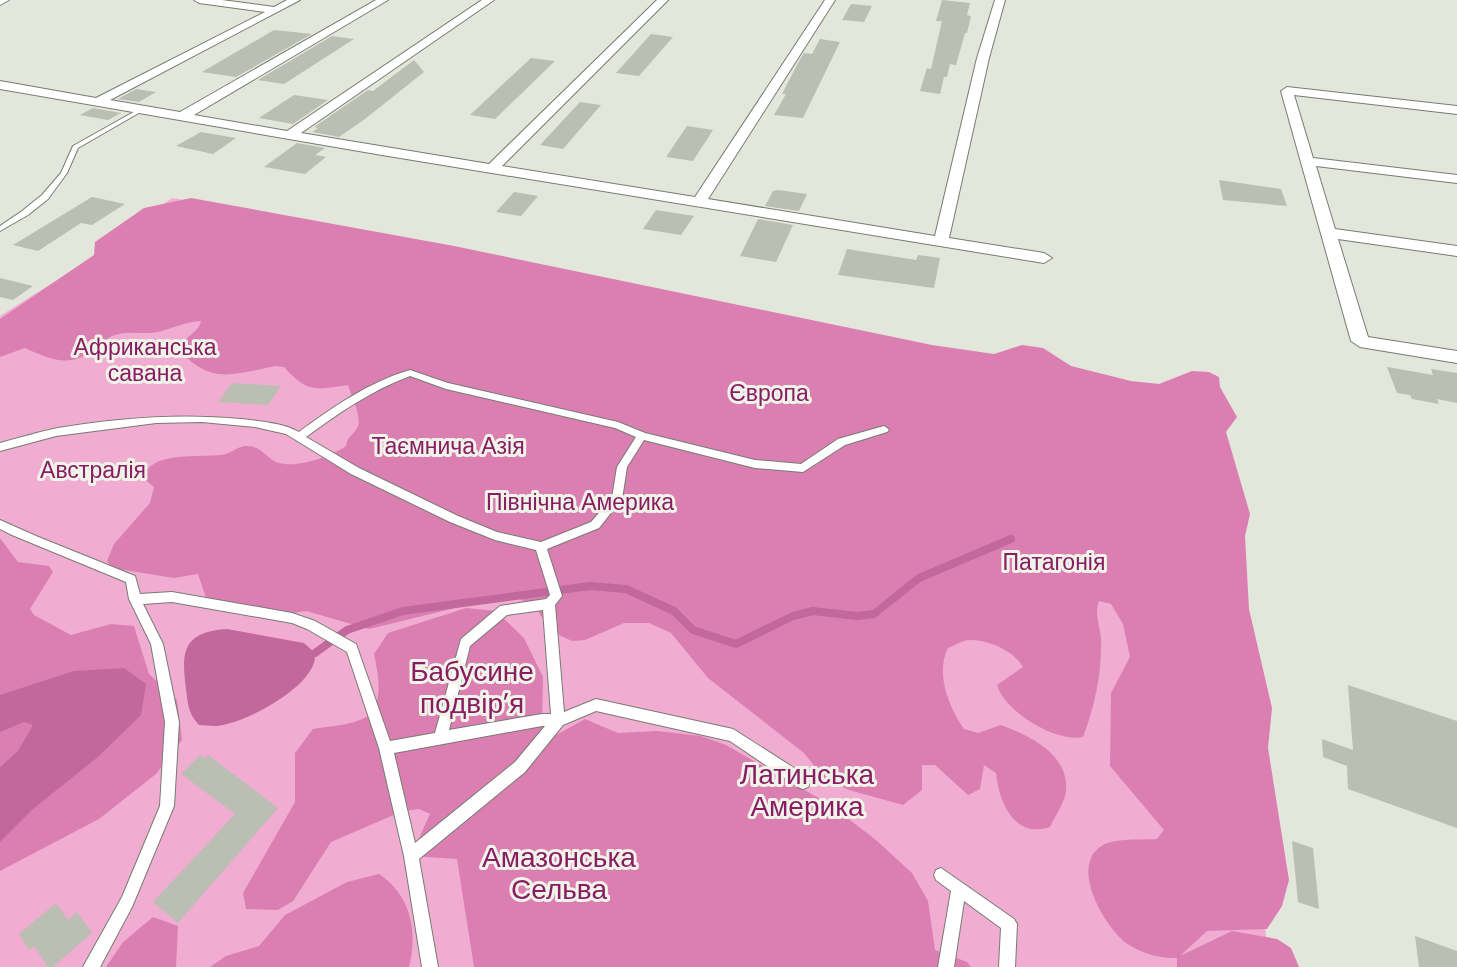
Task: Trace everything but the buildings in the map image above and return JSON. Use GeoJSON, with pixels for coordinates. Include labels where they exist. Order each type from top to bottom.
{"type":"FeatureCollection","features":[{"type":"Feature","properties":{"kind":"street"},"geometry":{"type":"LineString","coordinates":[[199,0],[275,10]]}},
{"type":"Feature","properties":{"kind":"street"},"geometry":{"type":"LineString","coordinates":[[99,101],[295,0]]}},
{"type":"Feature","properties":{"kind":"street"},"geometry":{"type":"LineString","coordinates":[[181,117],[383,0]]}},
{"type":"Feature","properties":{"kind":"street"},"geometry":{"type":"LineString","coordinates":[[289,135],[489,0]]}},
{"type":"Feature","properties":{"kind":"street"},"geometry":{"type":"LineString","coordinates":[[494,167],[663,0]]}},
{"type":"Feature","properties":{"kind":"street"},"geometry":{"type":"LineString","coordinates":[[699,202],[830,0]]}},
{"type":"Feature","properties":{"kind":"street"},"geometry":{"type":"LineString","coordinates":[[941,241],[983,58],[1000,0]]}},
{"type":"Feature","properties":{"kind":"street"},"geometry":{"type":"LineString","coordinates":[[0,85],[1044,258]]}},
{"type":"Feature","properties":{"kind":"street"},"geometry":{"type":"LineString","coordinates":[[1457,110],[1287,91],[1360,341],[1457,357]]}},
{"type":"Feature","properties":{"kind":"street"},"geometry":{"type":"LineString","coordinates":[[1307,161],[1457,179]]}},
{"type":"Feature","properties":{"kind":"street"},"geometry":{"type":"LineString","coordinates":[[1330,233],[1457,251]]}},
{"type":"Feature","properties":{"kind":"lane"},"geometry":{"type":"LineString","coordinates":[[0,229],[45,197],[64,173],[75,147],[141,110]]}},
{"type":"Feature","properties":{"kind":"lane"},"geometry":{"type":"LineString","coordinates":[[299,437],[327,416],[384,383],[410,373],[446,386],[618,425],[642,436],[755,464],[803,468],[842,442],[884,430]]}},
{"type":"Feature","properties":{"kind":"lane"},"geometry":{"type":"LineString","coordinates":[[0,447],[56,432],[156,420],[202,419],[289,431],[355,471],[454,520],[495,536],[541,547],[594,525],[617,499],[622,467],[642,436]]}},
{"type":"Feature","properties":{"kind":"lane"},"geometry":{"type":"LineString","coordinates":[[0,524],[27,539],[131,579],[135,599],[157,645],[172,722],[167,806],[127,902],[91,967]]}},
{"type":"Feature","properties":{"kind":"lane"},"geometry":{"type":"LineString","coordinates":[[411,856],[520,767],[558,721],[553,594],[541,547]]}},
{"type":"Feature","properties":{"kind":"lane"},"geometry":{"type":"LineString","coordinates":[[441,736],[465,643],[504,610],[553,594]]}},
{"type":"Feature","properties":{"kind":"lane"},"geometry":{"type":"LineString","coordinates":[[135,599],[172,597],[292,618],[311,625],[352,648],[386,748],[411,856],[430,967]]}},
{"type":"Feature","properties":{"kind":"lane"},"geometry":{"type":"LineString","coordinates":[[386,748],[542,720],[558,721],[596,705],[733,735],[803,782]]}},
{"type":"Feature","properties":{"kind":"lane"},"geometry":{"type":"LineString","coordinates":[[941,875],[1009,925],[1007,967]]}},
{"type":"Feature","properties":{"kind":"lane"},"geometry":{"type":"LineString","coordinates":[[946,967],[959,888]]}},
{"type":"Feature","properties":{"kind":"green space"},"geometry":{"type":"Polygon","coordinates":[[[172,198],[324,224],[912,348],[1250,774],[1269,967],[0,967],[0,316],[84,263],[172,198]]]}},
{"type":"Feature","properties":{"kind":"green space"},"geometry":{"type":"Polygon","coordinates":[[[191,198],[454,246],[932,345],[994,354],[1022,345],[1043,348],[1071,366],[1131,381],[1159,384],[1192,371],[1209,372],[1219,377],[1220,387],[1237,417],[1226,432],[1250,514],[1245,536],[1249,609],[1272,708],[1268,748],[1289,880],[1282,906],[1267,929],[1207,931],[1180,956],[1232,931],[1277,939],[1291,948],[1299,967],[1177,967],[1177,958],[1150,955],[1126,943],[1117,935],[1100,910],[1089,880],[1089,866],[1093,854],[1103,845],[1115,841],[1157,839],[1164,830],[1110,766],[1111,693],[1130,657],[1123,624],[1111,604],[1099,601],[1099,676],[1083,737],[1072,738],[1046,730],[1032,723],[1010,705],[997,685],[1023,667],[1000,647],[967,640],[948,648],[944,658],[943,679],[949,701],[964,729],[978,733],[1001,725],[1046,748],[1061,767],[1065,778],[1064,800],[1050,827],[1038,829],[1027,828],[1011,816],[1001,796],[996,773],[984,765],[980,789],[968,795],[935,765],[922,765],[922,790],[903,805],[849,790],[823,777],[804,753],[708,678],[671,633],[649,623],[624,623],[585,640],[572,641],[552,632],[535,607],[516,597],[492,599],[369,629],[306,611],[267,617],[206,598],[198,574],[174,578],[112,568],[107,561],[114,544],[150,503],[154,487],[143,478],[148,469],[156,463],[179,457],[226,454],[251,446],[279,463],[304,463],[323,458],[346,446],[358,424],[358,413],[348,385],[313,388],[299,381],[284,367],[276,366],[235,374],[212,373],[190,361],[178,349],[201,321],[158,332],[115,335],[75,359],[59,360],[25,348],[0,357],[0,319],[94,255],[95,242],[144,208],[191,198]]]}},
{"type":"Feature","properties":{"kind":"green space"},"geometry":{"type":"Polygon","coordinates":[[[0,538],[18,562],[49,566],[53,572],[30,609],[34,615],[71,635],[111,624],[134,626],[149,674],[177,700],[182,740],[156,774],[99,819],[0,871],[0,538]]]}},
{"type":"Feature","properties":{"kind":"green space"},"geometry":{"type":"Polygon","coordinates":[[[466,608],[496,611],[524,638],[543,677],[542,720],[549,739],[585,719],[618,733],[657,731],[701,736],[726,745],[829,804],[876,840],[912,873],[928,901],[935,950],[967,962],[971,967],[474,967],[457,859],[411,856],[430,814],[419,809],[403,811],[331,842],[293,901],[278,910],[246,909],[243,893],[295,802],[295,753],[313,729],[351,723],[370,714],[375,707],[379,690],[374,654],[388,633],[466,608]]]}},
{"type":"Feature","properties":{"kind":"green space"},"geometry":{"type":"Polygon","coordinates":[[[379,874],[398,892],[409,915],[413,941],[409,967],[210,967],[226,956],[259,946],[285,915],[347,882],[379,874]]]}},
{"type":"Feature","properties":{"kind":"green space"},"geometry":{"type":"Polygon","coordinates":[[[153,917],[178,926],[176,967],[106,967],[123,942],[153,917]]]}},
{"type":"Feature","properties":{"kind":"shaded area"},"geometry":{"type":"Polygon","coordinates":[[[227,629],[304,643],[315,653],[313,665],[305,678],[292,690],[260,711],[228,724],[199,725],[188,704],[185,654],[193,639],[201,634],[227,629]]]}},
{"type":"Feature","properties":{"kind":"shaded area"},"geometry":{"type":"Polygon","coordinates":[[[124,668],[146,684],[141,715],[99,756],[33,809],[0,842],[0,767],[18,751],[33,725],[24,722],[0,732],[0,695],[74,671],[124,668]]]}},
{"type":"Feature","properties":{"kind":"waterway"},"geometry":{"type":"LineString","coordinates":[[315,653],[347,630],[403,611],[590,586],[626,589],[674,611],[693,630],[736,644],[793,616],[813,611],[857,616],[874,614],[919,578],[1011,539]]}},
{"type":"Feature","properties":{"kind":"park label","name":"Африканська савана"},"geometry":{"type":"Point","coordinates":[145,360]}},
{"type":"Feature","properties":{"kind":"park label","name":"Європа"},"geometry":{"type":"Point","coordinates":[769,393]}},
{"type":"Feature","properties":{"kind":"park label","name":"Таємнича Азія"},"geometry":{"type":"Point","coordinates":[448,446]}},
{"type":"Feature","properties":{"kind":"park label","name":"Австралія"},"geometry":{"type":"Point","coordinates":[93,470]}},
{"type":"Feature","properties":{"kind":"park label","name":"Північна Америка"},"geometry":{"type":"Point","coordinates":[580,502]}},
{"type":"Feature","properties":{"kind":"park label","name":"Патагонія"},"geometry":{"type":"Point","coordinates":[1054,562]}},
{"type":"Feature","properties":{"kind":"park label","name":"Бабусине подвір’я"},"geometry":{"type":"Point","coordinates":[472,687]}},
{"type":"Feature","properties":{"kind":"park label","name":"Латинська Америка"},"geometry":{"type":"Point","coordinates":[807,790]}},
{"type":"Feature","properties":{"kind":"park label","name":"Амазонська Сельва"},"geometry":{"type":"Point","coordinates":[559,873]}}]}
